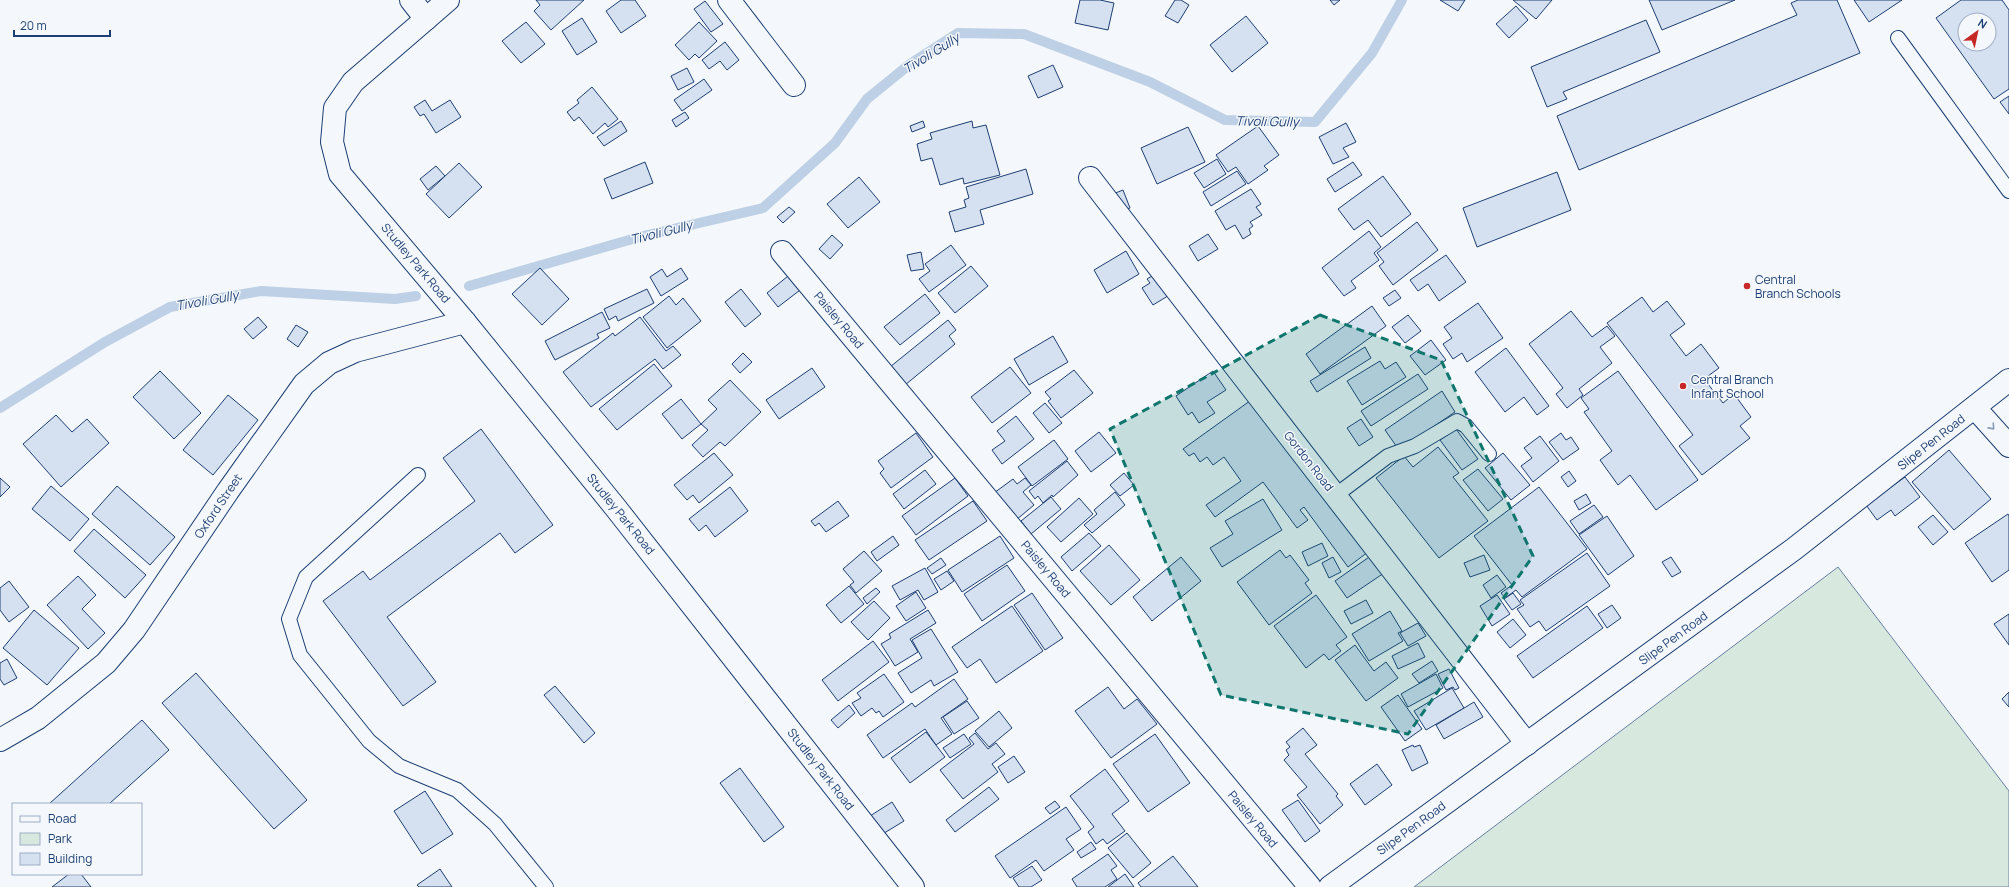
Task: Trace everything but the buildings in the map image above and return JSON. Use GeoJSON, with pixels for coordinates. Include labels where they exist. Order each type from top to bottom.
{"type":"FeatureCollection","features":[{"type":"Feature","properties":{"kind":"street"},"geometry":{"type":"LineString","coordinates":[[411,0],[426,19]]}},
{"type":"Feature","properties":{"kind":"street","name":"Studley Park Road"},"geometry":{"type":"LineString","coordinates":[[448,0],[353,82],[335,108],[332,142],[340,174],[465,322],[616,507],[913,887]]}},
{"type":"Feature","properties":{"kind":"street"},"geometry":{"type":"LineString","coordinates":[[729,0],[794,85]]}},
{"type":"Feature","properties":{"kind":"street","name":"Gordon Road"},"geometry":{"type":"LineString","coordinates":[[1090,178],[1527,744]]}},
{"type":"Feature","properties":{"kind":"street","name":"Paisley Road"},"geometry":{"type":"LineString","coordinates":[[782,252],[1310,887]]}},
{"type":"Feature","properties":{"kind":"street","name":"Oxford Street"},"geometry":{"type":"LineString","coordinates":[[0,740],[38,718],[106,663],[134,630],[228,491],[304,384],[329,363],[355,351],[465,322]]}},
{"type":"Feature","properties":{"kind":"street","name":"Slipe Pen Road"},"geometry":{"type":"LineString","coordinates":[[1330,887],[1794,550],[1976,408],[2009,380]]}},
{"type":"Feature","properties":{"kind":"street"},"geometry":{"type":"LineString","coordinates":[[1976,408],[2009,446]]}},
{"type":"Feature","properties":{"kind":"lane"},"geometry":{"type":"LineString","coordinates":[[1898,38],[2009,191]]}},
{"type":"Feature","properties":{"kind":"lane"},"geometry":{"type":"LineString","coordinates":[[1336,495],[1388,456],[1415,446],[1457,421],[1466,426],[1489,454]]}},
{"type":"Feature","properties":{"kind":"lane"},"geometry":{"type":"LineString","coordinates":[[418,475],[306,578],[289,619],[300,655],[369,741],[399,766],[457,790],[495,824],[546,887]]}},
{"type":"Feature","properties":{"kind":"highlighted area"},"geometry":{"type":"Polygon","coordinates":[[[1320,315],[1441,360],[1533,556],[1408,734],[1221,695],[1110,429],[1320,315]]]}},
{"type":"Feature","properties":{"kind":"green space"},"geometry":{"type":"Polygon","coordinates":[[[1838,567],[2009,791],[2009,887],[1414,887],[1838,567]]]}},
{"type":"Feature","properties":{"kind":"waterway","name":"Tivoli Gully"},"geometry":{"type":"LineString","coordinates":[[469,286],[643,236],[763,208],[835,143],[867,99],[910,64],[958,33],[1024,34],[1150,82],[1225,120],[1315,122],[1372,53],[1402,0]]}},
{"type":"Feature","properties":{"kind":"waterway","name":"Tivoli Gully"},"geometry":{"type":"LineString","coordinates":[[0,408],[105,342],[170,307],[261,291],[395,299],[416,296]]}},
{"type":"Feature","properties":{"kind":"place","name":"Central Branch Schools"},"geometry":{"type":"Point","coordinates":[1747,286]}},
{"type":"Feature","properties":{"kind":"place","name":"Central Branch Infant School"},"geometry":{"type":"Point","coordinates":[1683,386]}}]}
